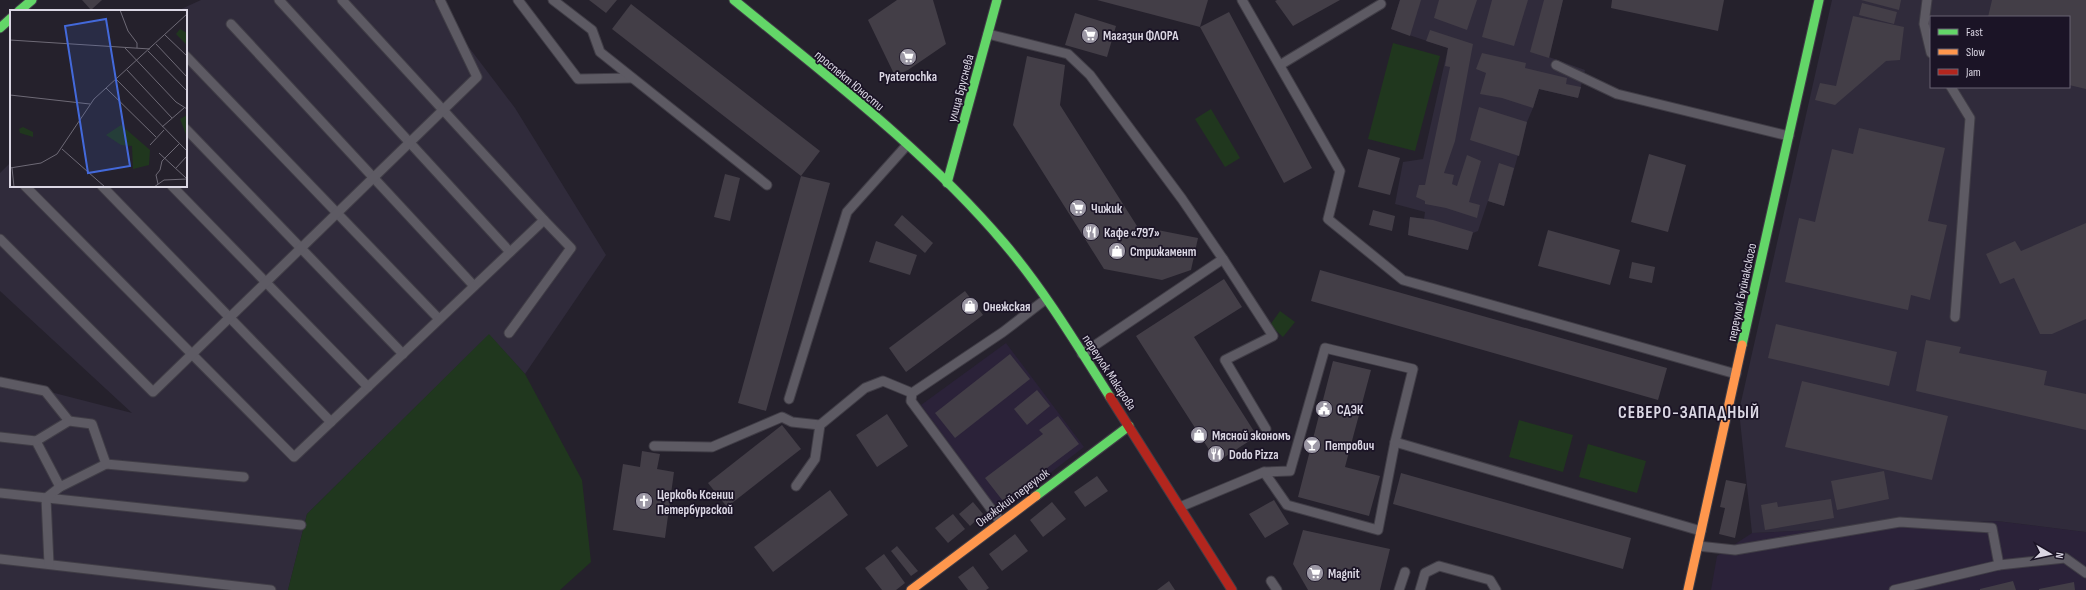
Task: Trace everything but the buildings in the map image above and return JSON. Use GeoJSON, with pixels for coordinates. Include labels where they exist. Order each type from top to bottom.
{"type":"FeatureCollection","features":[{"type":"Feature","properties":{"kind":"street"},"geometry":{"type":"LineString","coordinates":[[20,10],[32,0]]}},
{"type":"Feature","properties":{"kind":"street","name":"проспект Юности"},"geometry":{"type":"LineString","coordinates":[[734,0],[907,145],[947,182]]}},
{"type":"Feature","properties":{"kind":"street","name":"улица Бруснева"},"geometry":{"type":"LineString","coordinates":[[947,182],[997,0]]}},
{"type":"Feature","properties":{"kind":"street","name":"переулок Буйнакского"},"geometry":{"type":"LineString","coordinates":[[1688,590],[1819,0]]}},
{"type":"Feature","properties":{"kind":"street"},"geometry":{"type":"LineString","coordinates":[[0,28],[10,19]]}},
{"type":"Feature","properties":{"kind":"street","name":"переулок Макарова"},"geometry":{"type":"LineString","coordinates":[[947,182],[1005,243],[1046,299],[1129,426],[1232,590]]}},
{"type":"Feature","properties":{"kind":"street","name":"Онежский переулок"},"geometry":{"type":"LineString","coordinates":[[911,590],[1129,426]]}},
{"type":"Feature","properties":{"kind":"lane"},"geometry":{"type":"LineString","coordinates":[[279,0],[510,252]]}},
{"type":"Feature","properties":{"kind":"lane"},"geometry":{"type":"LineString","coordinates":[[342,0],[442,111],[571,248],[509,333]]}},
{"type":"Feature","properties":{"kind":"lane"},"geometry":{"type":"LineString","coordinates":[[0,239],[153,392],[477,77],[440,0]]}},
{"type":"Feature","properties":{"kind":"lane"},"geometry":{"type":"LineString","coordinates":[[518,0],[578,79],[632,78]]}},
{"type":"Feature","properties":{"kind":"lane"},"geometry":{"type":"LineString","coordinates":[[553,0],[592,30],[600,52],[767,185]]}},
{"type":"Feature","properties":{"kind":"lane"},"geometry":{"type":"LineString","coordinates":[[1242,0],[1340,171],[1328,219],[1403,280],[1736,374]]}},
{"type":"Feature","properties":{"kind":"lane"},"geometry":{"type":"LineString","coordinates":[[1927,0],[1924,24],[1930,49]]}},
{"type":"Feature","properties":{"kind":"lane"},"geometry":{"type":"LineString","coordinates":[[1280,65],[1381,4]]}},
{"type":"Feature","properties":{"kind":"lane"},"geometry":{"type":"LineString","coordinates":[[231,24],[474,286]]}},
{"type":"Feature","properties":{"kind":"lane"},"geometry":{"type":"LineString","coordinates":[[988,34],[1068,54],[1090,75],[1182,199],[1273,336],[1225,360],[1266,429]]}},
{"type":"Feature","properties":{"kind":"lane"},"geometry":{"type":"LineString","coordinates":[[187,57],[439,319]]}},
{"type":"Feature","properties":{"kind":"lane"},"geometry":{"type":"LineString","coordinates":[[1556,65],[1617,94],[1789,136]]}},
{"type":"Feature","properties":{"kind":"lane"},"geometry":{"type":"LineString","coordinates":[[1952,88],[1970,118],[1955,317]]}},
{"type":"Feature","properties":{"kind":"lane"},"geometry":{"type":"LineString","coordinates":[[187,130],[403,354]]}},
{"type":"Feature","properties":{"kind":"lane"},"geometry":{"type":"LineString","coordinates":[[789,399],[847,212],[907,145]]}},
{"type":"Feature","properties":{"kind":"lane"},"geometry":{"type":"LineString","coordinates":[[26,187],[294,457],[544,220]]}},
{"type":"Feature","properties":{"kind":"lane"},"geometry":{"type":"LineString","coordinates":[[103,187],[331,422]]}},
{"type":"Feature","properties":{"kind":"lane"},"geometry":{"type":"LineString","coordinates":[[173,187],[368,387]]}},
{"type":"Feature","properties":{"kind":"lane"},"geometry":{"type":"LineString","coordinates":[[1082,354],[1223,259]]}},
{"type":"Feature","properties":{"kind":"lane"},"geometry":{"type":"LineString","coordinates":[[1000,522],[911,401],[912,393],[1003,332],[1046,299]]}},
{"type":"Feature","properties":{"kind":"lane"},"geometry":{"type":"LineString","coordinates":[[1180,507],[1264,472],[1290,471],[1325,348],[1413,369],[1395,442],[1378,530],[1287,505],[1264,472]]}},
{"type":"Feature","properties":{"kind":"lane"},"geometry":{"type":"LineString","coordinates":[[796,486],[815,458],[820,425],[865,388],[883,381],[912,393]]}},
{"type":"Feature","properties":{"kind":"lane"},"geometry":{"type":"LineString","coordinates":[[0,382],[45,391],[69,421]]}},
{"type":"Feature","properties":{"kind":"lane"},"geometry":{"type":"LineString","coordinates":[[654,446],[712,446],[782,417],[792,422],[820,425]]}},
{"type":"Feature","properties":{"kind":"lane"},"geometry":{"type":"LineString","coordinates":[[0,437],[36,441],[69,421],[92,424],[106,464]]}},
{"type":"Feature","properties":{"kind":"lane"},"geometry":{"type":"LineString","coordinates":[[36,441],[60,487]]}},
{"type":"Feature","properties":{"kind":"lane"},"geometry":{"type":"LineString","coordinates":[[1395,442],[1701,530]]}},
{"type":"Feature","properties":{"kind":"lane"},"geometry":{"type":"LineString","coordinates":[[46,498],[60,487],[106,464],[244,477]]}},
{"type":"Feature","properties":{"kind":"lane"},"geometry":{"type":"LineString","coordinates":[[0,493],[301,525]]}},
{"type":"Feature","properties":{"kind":"lane"},"geometry":{"type":"LineString","coordinates":[[46,498],[49,564]]}},
{"type":"Feature","properties":{"kind":"lane"},"geometry":{"type":"LineString","coordinates":[[1698,546],[1735,550],[1900,522],[1992,528],[1999,565]]}},
{"type":"Feature","properties":{"kind":"lane"},"geometry":{"type":"LineString","coordinates":[[1894,590],[1999,565],[2065,558],[2086,573]]}},
{"type":"Feature","properties":{"kind":"lane"},"geometry":{"type":"LineString","coordinates":[[0,559],[271,590]]}},
{"type":"Feature","properties":{"kind":"lane"},"geometry":{"type":"LineString","coordinates":[[1420,590],[1425,573],[1439,566],[1490,580],[1496,590]]}},
{"type":"Feature","properties":{"kind":"lane"},"geometry":{"type":"LineString","coordinates":[[1399,590],[1405,572]]}},
{"type":"Feature","properties":{"kind":"lane"},"geometry":{"type":"LineString","coordinates":[[1271,581],[1277,590]]}},
{"type":"Feature","properties":{"kind":"shaded area"},"geometry":{"type":"Polygon","coordinates":[[[201,0],[433,0],[515,108],[606,255],[525,374],[489,335],[307,514],[288,590],[0,590],[0,379],[132,413],[0,291],[0,173],[10,163],[10,187],[187,187],[187,10],[179,10],[201,0]]]}},
{"type":"Feature","properties":{"kind":"shaded area"},"geometry":{"type":"Polygon","coordinates":[[[1400,0],[1563,0],[1549,57],[1585,70],[1578,98],[1539,89],[1527,122],[1504,206],[1488,201],[1478,231],[1473,233],[1468,250],[1408,235],[1410,217],[1424,219],[1425,212],[1395,204],[1403,162],[1423,159],[1448,48],[1391,29],[1400,0]]]}},
{"type":"Feature","properties":{"kind":"shaded area"},"geometry":{"type":"Polygon","coordinates":[[[1832,0],[2086,0],[2086,532],[1997,521],[1752,533],[1739,411],[1832,0]]]}},
{"type":"Feature","properties":{"kind":"shaded area"},"geometry":{"type":"Polygon","coordinates":[[[1006,343],[1084,447],[1009,505],[993,504],[921,405],[1006,343]]]}},
{"type":"Feature","properties":{"kind":"shaded area"},"geometry":{"type":"Polygon","coordinates":[[[1997,521],[2086,532],[2086,590],[1711,590],[1717,556],[1752,533],[1997,521]]]}},
{"type":"Feature","properties":{"kind":"green space"},"geometry":{"type":"Polygon","coordinates":[[[1393,43],[1440,56],[1415,151],[1368,139],[1393,43]]]}},
{"type":"Feature","properties":{"kind":"green space"},"geometry":{"type":"Polygon","coordinates":[[[1211,109],[1240,158],[1225,167],[1195,119],[1211,109]]]}},
{"type":"Feature","properties":{"kind":"green space"},"geometry":{"type":"Polygon","coordinates":[[[1280,311],[1295,322],[1283,337],[1270,325],[1280,311]]]}},
{"type":"Feature","properties":{"kind":"green space"},"geometry":{"type":"Polygon","coordinates":[[[489,334],[525,374],[582,480],[591,562],[560,590],[288,590],[307,514],[489,334]]]}},
{"type":"Feature","properties":{"kind":"green space"},"geometry":{"type":"Polygon","coordinates":[[[1519,420],[1573,435],[1563,472],[1509,457],[1519,420]]]}},
{"type":"Feature","properties":{"kind":"green space"},"geometry":{"type":"Polygon","coordinates":[[[1588,444],[1646,461],[1637,493],[1579,477],[1588,444]]]}},
{"type":"Feature","properties":{"kind":"traffic: fast"},"geometry":{"type":"LineString","coordinates":[[20,10],[32,0]]}},
{"type":"Feature","properties":{"kind":"traffic: fast"},"geometry":{"type":"LineString","coordinates":[[734,0],[875,116],[909,146],[974,209],[1019,261],[1033,280],[1060,318],[1110,397]]}},
{"type":"Feature","properties":{"kind":"traffic: fast"},"geometry":{"type":"LineString","coordinates":[[947,183],[997,0]]}},
{"type":"Feature","properties":{"kind":"traffic: fast"},"geometry":{"type":"LineString","coordinates":[[1742,345],[1819,0]]}},
{"type":"Feature","properties":{"kind":"traffic: fast"},"geometry":{"type":"LineString","coordinates":[[0,28],[10,19]]}},
{"type":"Feature","properties":{"kind":"traffic: fast"},"geometry":{"type":"LineString","coordinates":[[1036,496],[1129,426]]}},
{"type":"Feature","properties":{"kind":"traffic: slow"},"geometry":{"type":"LineString","coordinates":[[1688,590],[1742,345]]}},
{"type":"Feature","properties":{"kind":"traffic: slow"},"geometry":{"type":"LineString","coordinates":[[911,590],[1036,496]]}},
{"type":"Feature","properties":{"kind":"traffic: jam"},"geometry":{"type":"LineString","coordinates":[[1110,397],[1232,590]]}},
{"type":"Feature","properties":{"kind":"place","name":"Магазин ФЛОРА"},"geometry":{"type":"Point","coordinates":[1090,35]}},
{"type":"Feature","properties":{"kind":"place","name":"Pyaterochka"},"geometry":{"type":"Point","coordinates":[908,57]}},
{"type":"Feature","properties":{"kind":"place","name":"Чижик"},"geometry":{"type":"Point","coordinates":[1078,208]}},
{"type":"Feature","properties":{"kind":"place","name":"Кафе «797»"},"geometry":{"type":"Point","coordinates":[1091,232]}},
{"type":"Feature","properties":{"kind":"place","name":"Стрижамент"},"geometry":{"type":"Point","coordinates":[1117,251]}},
{"type":"Feature","properties":{"kind":"place","name":"Онежская"},"geometry":{"type":"Point","coordinates":[970,306]}},
{"type":"Feature","properties":{"kind":"place","name":"СДЭК"},"geometry":{"type":"Point","coordinates":[1324,409]}},
{"type":"Feature","properties":{"kind":"place","name":"Мясной экономъ"},"geometry":{"type":"Point","coordinates":[1199,435]}},
{"type":"Feature","properties":{"kind":"place","name":"Петрович"},"geometry":{"type":"Point","coordinates":[1312,445]}},
{"type":"Feature","properties":{"kind":"place","name":"Dodo Pizza"},"geometry":{"type":"Point","coordinates":[1216,454]}},
{"type":"Feature","properties":{"kind":"place","name":"Церковь Ксении Петербургской"},"geometry":{"type":"Point","coordinates":[644,501]}},
{"type":"Feature","properties":{"kind":"place","name":"Magnit"},"geometry":{"type":"Point","coordinates":[1315,573]}},
{"type":"Feature","properties":{"kind":"district","name":"СЕВЕРО-ЗАПАДНЫЙ"},"geometry":{"type":"Point","coordinates":[1689,412]}}]}
